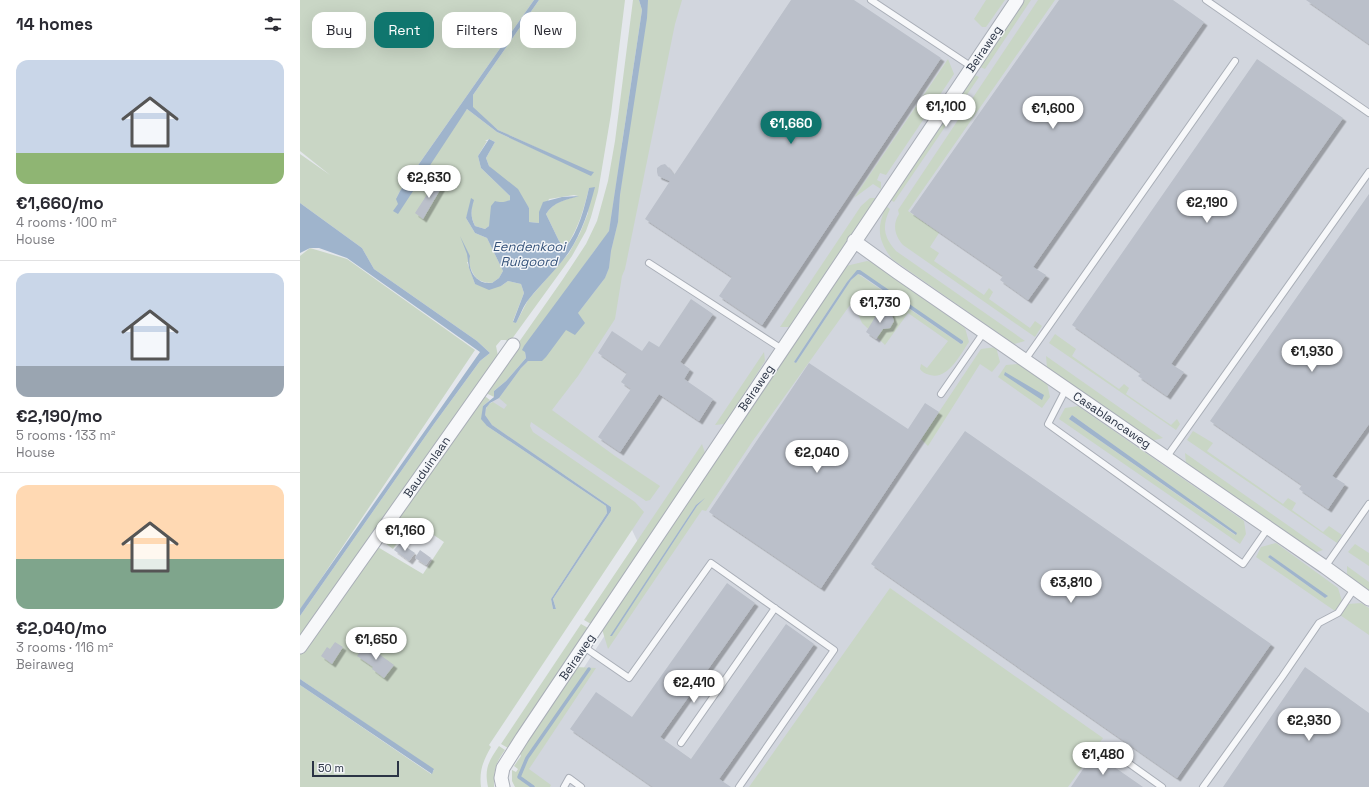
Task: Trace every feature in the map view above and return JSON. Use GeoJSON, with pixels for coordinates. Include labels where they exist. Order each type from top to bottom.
{"type":"FeatureCollection","features":[{"type":"Feature","properties":{"kind":"street","name":"Beiraweg"},"geometry":{"type":"LineString","coordinates":[[502,782],[503,768],[506,763],[854,241],[1017,0]]}},
{"type":"Feature","properties":{"kind":"street","name":"Casablancaweg"},"geometry":{"type":"LineString","coordinates":[[854,241],[1066,389],[1325,566],[1369,599]]}},
{"type":"Feature","properties":{"kind":"street","name":"Bauduinlaan"},"geometry":{"type":"LineString","coordinates":[[300,647],[513,345]]}},
{"type":"Feature","properties":{"kind":"lane"},"geometry":{"type":"LineString","coordinates":[[871,0],[972,67]]}},
{"type":"Feature","properties":{"kind":"lane"},"geometry":{"type":"LineString","coordinates":[[1206,0],[1369,113]]}},
{"type":"Feature","properties":{"kind":"lane"},"geometry":{"type":"LineString","coordinates":[[1025,360],[1235,61]]}},
{"type":"Feature","properties":{"kind":"lane"},"geometry":{"type":"LineString","coordinates":[[1166,458],[1369,172]]}},
{"type":"Feature","properties":{"kind":"lane"},"geometry":{"type":"LineString","coordinates":[[649,263],[782,349]]}},
{"type":"Feature","properties":{"kind":"lane"},"geometry":{"type":"LineString","coordinates":[[941,394],[984,332]]}},
{"type":"Feature","properties":{"kind":"lane"},"geometry":{"type":"LineString","coordinates":[[1066,389],[1048,424],[1243,564],[1268,528]]}},
{"type":"Feature","properties":{"kind":"lane"},"geometry":{"type":"LineString","coordinates":[[1325,566],[1369,504]]}},
{"type":"Feature","properties":{"kind":"lane"},"geometry":{"type":"LineString","coordinates":[[584,647],[629,678],[711,563],[834,650],[739,787]]}},
{"type":"Feature","properties":{"kind":"lane"},"geometry":{"type":"LineString","coordinates":[[1203,787],[1278,684],[1319,623],[1338,613],[1354,589]]}},
{"type":"Feature","properties":{"kind":"lane"},"geometry":{"type":"LineString","coordinates":[[681,743],[775,608]]}},
{"type":"Feature","properties":{"kind":"lane"},"geometry":{"type":"LineString","coordinates":[[1106,747],[1162,787]]}},
{"type":"Feature","properties":{"kind":"lane"},"geometry":{"type":"LineString","coordinates":[[564,787],[569,778],[581,787]]}},
{"type":"Feature","properties":{"kind":"shaded area"},"geometry":{"type":"Polygon","coordinates":[[[660,0],[1369,0],[1369,787],[526,787],[518,769],[646,572],[644,555],[623,511],[477,420],[584,291],[660,0]]]}},
{"type":"Feature","properties":{"kind":"green space"},"geometry":{"type":"Polygon","coordinates":[[[300,0],[534,0],[526,12],[520,12],[520,20],[512,31],[512,12],[442,12],[442,48],[500,48],[400,191],[396,199],[467,109],[497,132],[591,175],[593,172],[590,172],[498,130],[473,108],[473,95],[506,48],[512,48],[512,39],[520,27],[520,48],[576,48],[576,12],[531,12],[539,0],[625,0],[611,114],[598,192],[586,231],[572,256],[509,343],[506,340],[501,340],[496,346],[498,356],[482,394],[490,400],[483,406],[487,426],[606,506],[607,513],[551,599],[553,609],[556,609],[553,599],[611,511],[611,507],[492,425],[485,415],[488,405],[493,402],[504,409],[507,405],[499,398],[521,368],[578,313],[605,278],[609,268],[611,251],[618,222],[620,195],[647,0],[682,0],[675,24],[625,269],[622,276],[615,319],[578,376],[552,410],[615,456],[660,486],[650,500],[646,501],[531,422],[530,426],[533,432],[635,502],[644,512],[489,745],[491,747],[481,771],[481,787],[300,787],[300,685],[431,774],[434,770],[300,679],[300,654],[374,549],[300,642],[300,616],[434,424],[480,361],[490,353],[477,341],[374,269],[362,248],[300,203],[300,154],[330,175],[300,151],[300,0]],[[489,139],[485,141],[487,141],[478,156],[481,168],[510,196],[510,200],[506,202],[499,202],[489,226],[485,229],[475,226],[473,222],[471,213],[473,200],[466,218],[475,233],[487,238],[503,271],[499,278],[492,283],[482,281],[476,277],[467,262],[475,284],[501,286],[508,281],[521,284],[524,293],[513,321],[516,323],[528,300],[569,253],[580,233],[588,213],[589,188],[580,219],[574,234],[565,249],[559,241],[546,214],[556,204],[578,196],[574,195],[549,199],[539,223],[529,222],[529,208],[489,166],[486,158],[495,142],[489,139]],[[413,521],[393,549],[381,540],[376,546],[423,574],[444,542],[413,521]]]}},
{"type":"Feature","properties":{"kind":"green space"},"geometry":{"type":"Polygon","coordinates":[[[633,0],[639,0],[642,10],[609,231],[525,352],[526,358],[506,381],[494,391],[494,397],[484,392],[563,279],[586,244],[597,221],[608,181],[615,141],[633,0]]]}},
{"type":"Feature","properties":{"kind":"green space"},"geometry":{"type":"Polygon","coordinates":[[[986,0],[1005,0],[986,27],[982,27],[974,19],[986,0]]]}},
{"type":"Feature","properties":{"kind":"green space"},"geometry":{"type":"Polygon","coordinates":[[[1024,0],[1031,0],[985,69],[980,67],[1024,0]]]}},
{"type":"Feature","properties":{"kind":"green space"},"geometry":{"type":"Polygon","coordinates":[[[1038,0],[1055,0],[908,211],[939,233],[930,247],[939,253],[934,261],[984,295],[989,288],[993,292],[989,299],[1030,328],[1035,321],[1042,326],[1035,337],[903,245],[896,234],[895,226],[899,214],[898,210],[1038,0]]]}},
{"type":"Feature","properties":{"kind":"green space"},"geometry":{"type":"Polygon","coordinates":[[[948,59],[954,74],[886,175],[880,173],[877,180],[881,182],[881,189],[873,184],[854,198],[948,59]]]}},
{"type":"Feature","properties":{"kind":"green space"},"geometry":{"type":"Polygon","coordinates":[[[973,74],[979,77],[894,202],[889,199],[973,74]]]}},
{"type":"Feature","properties":{"kind":"green space"},"geometry":{"type":"Polygon","coordinates":[[[870,198],[876,198],[790,327],[780,327],[861,206],[870,198]]]}},
{"type":"Feature","properties":{"kind":"green space"},"geometry":{"type":"Polygon","coordinates":[[[886,206],[890,209],[885,226],[886,236],[896,251],[1025,341],[1014,344],[892,259],[883,245],[880,233],[881,221],[886,206]]]}},
{"type":"Feature","properties":{"kind":"green space"},"geometry":{"type":"Polygon","coordinates":[[[310,248],[347,259],[475,350],[300,610],[300,256],[310,248]]]}},
{"type":"Feature","properties":{"kind":"green space"},"geometry":{"type":"Polygon","coordinates":[[[867,261],[872,262],[965,328],[969,342],[948,370],[936,376],[928,375],[920,369],[921,364],[927,368],[948,341],[908,313],[885,345],[862,323],[856,310],[850,305],[752,442],[706,511],[702,510],[608,649],[602,629],[846,266],[867,261]],[[859,270],[847,282],[794,362],[796,363],[851,280],[858,274],[961,344],[963,343],[859,270]],[[704,499],[696,505],[611,636],[697,506],[704,499]]]}},
{"type":"Feature","properties":{"kind":"green space"},"geometry":{"type":"Polygon","coordinates":[[[1055,334],[1076,349],[1072,356],[1119,389],[1124,384],[1129,388],[1126,394],[1171,425],[1177,419],[1180,424],[1176,430],[1049,343],[1055,334]]]}},
{"type":"Feature","properties":{"kind":"green space"},"geometry":{"type":"Polygon","coordinates":[[[996,347],[1000,362],[992,372],[980,364],[928,446],[921,439],[981,349],[996,347]]]}},
{"type":"Feature","properties":{"kind":"green space"},"geometry":{"type":"Polygon","coordinates":[[[764,352],[765,361],[725,424],[715,425],[764,352]]]}},
{"type":"Feature","properties":{"kind":"green space"},"geometry":{"type":"Polygon","coordinates":[[[1046,356],[1163,438],[1151,441],[1047,368],[1046,356]]]}},
{"type":"Feature","properties":{"kind":"green space"},"geometry":{"type":"Polygon","coordinates":[[[1019,364],[1047,383],[1050,397],[1042,408],[998,377],[1006,365],[1019,364]]]}},
{"type":"Feature","properties":{"kind":"green space"},"geometry":{"type":"Polygon","coordinates":[[[1078,406],[1244,521],[1246,534],[1240,544],[1059,419],[1065,408],[1078,406]],[[1072,415],[1069,419],[1235,535],[1236,533],[1072,415]]]}},
{"type":"Feature","properties":{"kind":"green space"},"geometry":{"type":"Polygon","coordinates":[[[1193,431],[1213,443],[1207,451],[1283,504],[1288,498],[1296,503],[1292,510],[1323,532],[1329,526],[1342,535],[1337,543],[1187,440],[1193,431]]]}},
{"type":"Feature","properties":{"kind":"green space"},"geometry":{"type":"Polygon","coordinates":[[[702,444],[705,453],[591,624],[584,620],[702,444]]]}},
{"type":"Feature","properties":{"kind":"green space"},"geometry":{"type":"Polygon","coordinates":[[[1185,453],[1323,550],[1314,553],[1186,464],[1185,453]]]}},
{"type":"Feature","properties":{"kind":"green space"},"geometry":{"type":"Polygon","coordinates":[[[1276,543],[1338,588],[1342,601],[1335,611],[1256,557],[1261,547],[1276,543]],[[1270,555],[1268,557],[1325,598],[1327,596],[1270,555]]]}},
{"type":"Feature","properties":{"kind":"green space"},"geometry":{"type":"Polygon","coordinates":[[[1355,544],[1369,553],[1369,566],[1348,552],[1355,544]]]}},
{"type":"Feature","properties":{"kind":"green space"},"geometry":{"type":"Polygon","coordinates":[[[1347,566],[1369,582],[1369,592],[1347,577],[1347,566]]]}},
{"type":"Feature","properties":{"kind":"green space"},"geometry":{"type":"Polygon","coordinates":[[[890,588],[1103,738],[1068,787],[749,787],[890,588]]]}},
{"type":"Feature","properties":{"kind":"green space"},"geometry":{"type":"Polygon","coordinates":[[[1361,603],[1369,608],[1369,635],[1340,615],[1348,604],[1361,603]]]}},
{"type":"Feature","properties":{"kind":"green space"},"geometry":{"type":"Polygon","coordinates":[[[581,624],[588,628],[508,748],[501,744],[581,624]]]}},
{"type":"Feature","properties":{"kind":"green space"},"geometry":{"type":"Polygon","coordinates":[[[575,667],[596,668],[529,769],[551,785],[550,787],[515,787],[512,781],[512,770],[516,772],[518,769],[514,766],[521,756],[519,751],[575,667]]]}},
{"type":"Feature","properties":{"kind":"green space"},"geometry":{"type":"Polygon","coordinates":[[[499,746],[505,750],[496,767],[494,787],[488,787],[488,765],[499,746]]]}},
{"type":"Feature","properties":{"kind":"water"},"geometry":{"type":"Polygon","coordinates":[[[534,0],[539,0],[531,12],[526,12],[534,0]]]}},
{"type":"Feature","properties":{"kind":"water"},"geometry":{"type":"Polygon","coordinates":[[[639,0],[648,0],[647,18],[620,195],[618,222],[611,251],[609,268],[605,278],[578,313],[585,323],[575,335],[566,330],[542,361],[528,361],[499,398],[490,403],[486,408],[485,415],[492,425],[611,507],[611,511],[553,599],[556,609],[553,609],[551,599],[607,513],[606,506],[487,426],[481,419],[483,406],[494,397],[494,391],[506,381],[526,358],[525,352],[522,350],[524,346],[609,231],[642,10],[639,0]]]}},
{"type":"Feature","properties":{"kind":"water"},"geometry":{"type":"Polygon","coordinates":[[[520,20],[520,27],[512,39],[512,31],[520,20]]]}},
{"type":"Feature","properties":{"kind":"water"},"geometry":{"type":"Polygon","coordinates":[[[500,48],[506,48],[473,95],[473,107],[498,130],[594,172],[591,176],[497,132],[467,109],[398,214],[393,211],[398,204],[396,199],[400,191],[500,48]]]}},
{"type":"Feature","properties":{"kind":"water","name":"Eendenkooi Ruigoord"},"geometry":{"type":"Polygon","coordinates":[[[489,139],[495,142],[486,158],[489,166],[518,189],[529,208],[529,222],[539,223],[539,212],[543,202],[562,197],[579,196],[556,204],[546,214],[559,241],[565,248],[574,234],[583,212],[589,188],[595,187],[585,221],[574,244],[560,264],[527,302],[516,323],[513,322],[524,293],[521,284],[508,281],[501,286],[489,290],[475,284],[469,268],[467,254],[460,236],[470,256],[469,262],[474,276],[480,281],[492,283],[499,278],[503,271],[487,238],[475,233],[466,218],[471,198],[474,200],[472,207],[472,219],[475,226],[485,229],[489,226],[491,206],[495,201],[503,202],[510,200],[510,196],[481,168],[478,156],[489,139]]]}},
{"type":"Feature","properties":{"kind":"water"},"geometry":{"type":"Polygon","coordinates":[[[300,203],[362,248],[374,269],[477,341],[490,353],[480,361],[434,424],[300,616],[300,609],[480,352],[347,258],[319,248],[310,248],[300,253],[300,203]]]}},
{"type":"Feature","properties":{"kind":"water"},"geometry":{"type":"Polygon","coordinates":[[[857,270],[860,270],[963,341],[963,343],[961,344],[858,274],[851,280],[796,363],[794,362],[847,282],[857,270]]]}},
{"type":"Feature","properties":{"kind":"water"},"geometry":{"type":"Polygon","coordinates":[[[1005,372],[1044,395],[1042,400],[1004,375],[1005,372]]]}},
{"type":"Feature","properties":{"kind":"water"},"geometry":{"type":"Polygon","coordinates":[[[1072,415],[1237,533],[1236,535],[1069,419],[1072,415]]]}},
{"type":"Feature","properties":{"kind":"water"},"geometry":{"type":"Polygon","coordinates":[[[705,498],[697,506],[612,636],[610,636],[696,505],[705,498]]]}},
{"type":"Feature","properties":{"kind":"water"},"geometry":{"type":"Polygon","coordinates":[[[1270,555],[1328,596],[1325,598],[1268,557],[1270,555]]]}},
{"type":"Feature","properties":{"kind":"water"},"geometry":{"type":"Polygon","coordinates":[[[300,679],[434,769],[432,774],[300,685],[300,679]]]}},
{"type":"Feature","properties":{"kind":"building"},"geometry":{"type":"Polygon","coordinates":[[[791,0],[854,0],[941,58],[762,325],[719,296],[732,277],[645,219],[670,181],[658,176],[657,168],[665,164],[674,175],[791,0]]]}},
{"type":"Feature","properties":{"kind":"building"},"geometry":{"type":"Polygon","coordinates":[[[1059,0],[1173,0],[1204,22],[1033,267],[1046,275],[1028,300],[1000,280],[1003,276],[910,212],[1059,0]]]}},
{"type":"Feature","properties":{"kind":"building"},"geometry":{"type":"Polygon","coordinates":[[[1306,0],[1369,0],[1369,44],[1306,0]]]}},
{"type":"Feature","properties":{"kind":"building"},"geometry":{"type":"Polygon","coordinates":[[[1257,59],[1343,118],[1171,364],[1184,372],[1167,396],[1138,376],[1141,373],[1072,325],[1257,59]]]}},
{"type":"Feature","properties":{"kind":"building"},"geometry":{"type":"Polygon","coordinates":[[[437,179],[444,183],[423,219],[415,213],[437,179]]]}},
{"type":"Feature","properties":{"kind":"building"},"geometry":{"type":"Polygon","coordinates":[[[1369,194],[1369,424],[1332,476],[1345,484],[1328,509],[1299,489],[1302,485],[1210,421],[1369,194]]]}},
{"type":"Feature","properties":{"kind":"building"},"geometry":{"type":"Polygon","coordinates":[[[691,299],[713,314],[680,362],[690,369],[684,379],[713,399],[699,421],[659,394],[620,452],[598,437],[631,389],[621,382],[627,373],[598,353],[612,331],[642,351],[649,341],[659,347],[691,299]]]}},
{"type":"Feature","properties":{"kind":"building"},"geometry":{"type":"Polygon","coordinates":[[[882,311],[891,313],[894,321],[890,328],[883,329],[876,339],[866,332],[877,314],[882,311]]]}},
{"type":"Feature","properties":{"kind":"building"},"geometry":{"type":"Polygon","coordinates":[[[809,363],[908,429],[925,403],[939,412],[821,588],[709,512],[809,363]]]}},
{"type":"Feature","properties":{"kind":"building"},"geometry":{"type":"Polygon","coordinates":[[[965,431],[1271,644],[1177,778],[871,564],[965,431]]]}},
{"type":"Feature","properties":{"kind":"building"},"geometry":{"type":"Polygon","coordinates":[[[400,543],[415,553],[409,561],[394,550],[400,543]]]}},
{"type":"Feature","properties":{"kind":"building"},"geometry":{"type":"Polygon","coordinates":[[[420,550],[431,558],[426,565],[415,558],[420,550]]]}},
{"type":"Feature","properties":{"kind":"building"},"geometry":{"type":"Polygon","coordinates":[[[727,583],[755,603],[660,737],[691,759],[786,624],[814,644],[719,779],[731,787],[653,787],[570,729],[596,692],[632,717],[727,583]]]}},
{"type":"Feature","properties":{"kind":"building"},"geometry":{"type":"Polygon","coordinates":[[[335,642],[343,647],[332,664],[321,656],[327,647],[330,649],[335,642]]]}},
{"type":"Feature","properties":{"kind":"building"},"geometry":{"type":"Polygon","coordinates":[[[365,644],[394,665],[384,678],[372,669],[373,667],[357,656],[365,644]]]}},
{"type":"Feature","properties":{"kind":"building"},"geometry":{"type":"Polygon","coordinates":[[[1305,667],[1369,713],[1369,787],[1223,787],[1305,667]]]}},
{"type":"Feature","properties":{"kind":"building"},"geometry":{"type":"Polygon","coordinates":[[[1094,753],[1143,787],[1071,787],[1094,753]]]}},
{"type":"Feature","properties":{"kind":"waterway"},"geometry":{"type":"LineString","coordinates":[[533,787],[519,777],[527,758],[589,669]]}}]}
